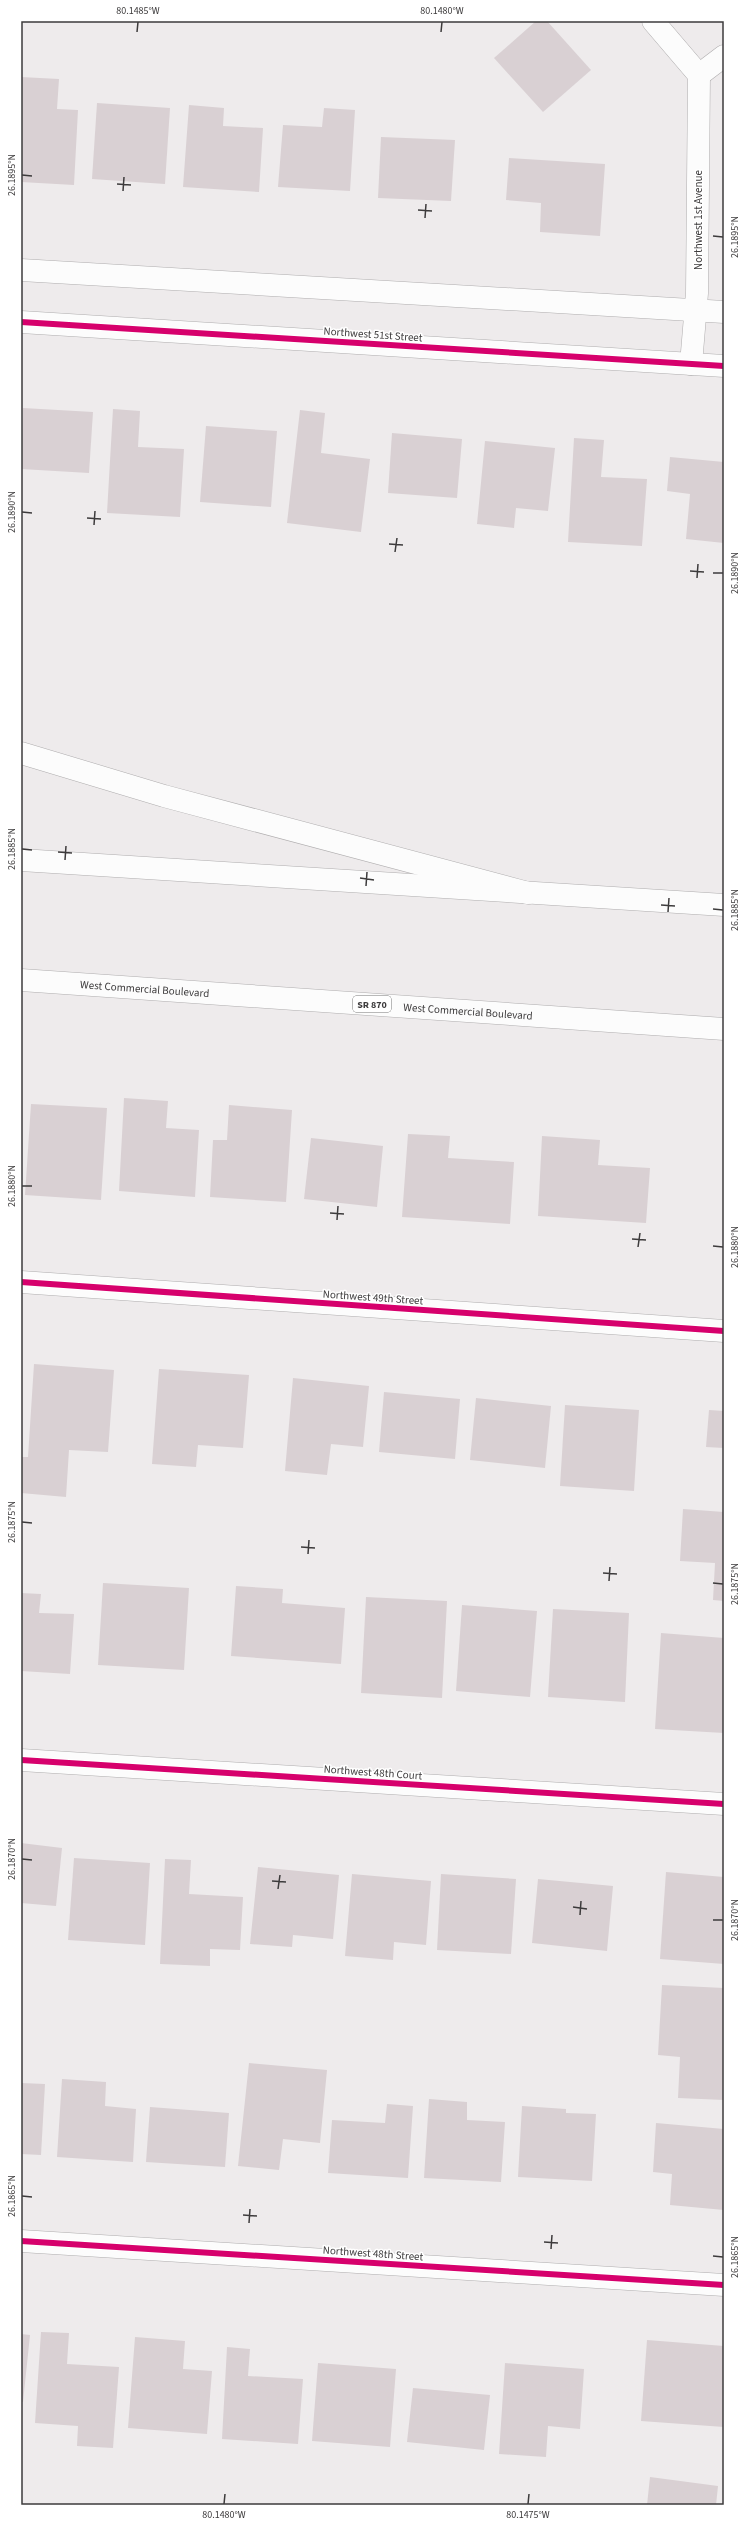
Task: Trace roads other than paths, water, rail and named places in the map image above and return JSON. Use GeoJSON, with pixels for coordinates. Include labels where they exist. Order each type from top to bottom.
{"type":"FeatureCollection","features":[{"type":"Feature","properties":{"kind":"main road"},"geometry":{"type":"LineString","coordinates":[[653,21],[699,75],[724,56]]}},
{"type":"Feature","properties":{"kind":"main road","name":"Northwest 1st Avenue"},"geometry":{"type":"LineString","coordinates":[[691,364],[696,310],[699,75]]}},
{"type":"Feature","properties":{"kind":"main road"},"geometry":{"type":"LineString","coordinates":[[21,270],[724,312]]}},
{"type":"Feature","properties":{"kind":"main road","name":"Northwest 51st Street"},"geometry":{"type":"LineString","coordinates":[[21,322],[724,366]]}},
{"type":"Feature","properties":{"kind":"main road"},"geometry":{"type":"LineString","coordinates":[[21,753],[164,796],[528,893]]}},
{"type":"Feature","properties":{"kind":"main road"},"geometry":{"type":"LineString","coordinates":[[21,860],[724,906]]}},
{"type":"Feature","properties":{"kind":"main road","name":"West Commercial Boulevard"},"geometry":{"type":"LineString","coordinates":[[21,980],[724,1028]]}},
{"type":"Feature","properties":{"kind":"main road","name":"Northwest 49th Street"},"geometry":{"type":"LineString","coordinates":[[21,1282],[724,1331]]}},
{"type":"Feature","properties":{"kind":"main road","name":"Northwest 48th Court"},"geometry":{"type":"LineString","coordinates":[[21,1760],[724,1804]]}},
{"type":"Feature","properties":{"kind":"main road","name":"Northwest 48th Street"},"geometry":{"type":"LineString","coordinates":[[21,2241],[724,2285]]}}]}
